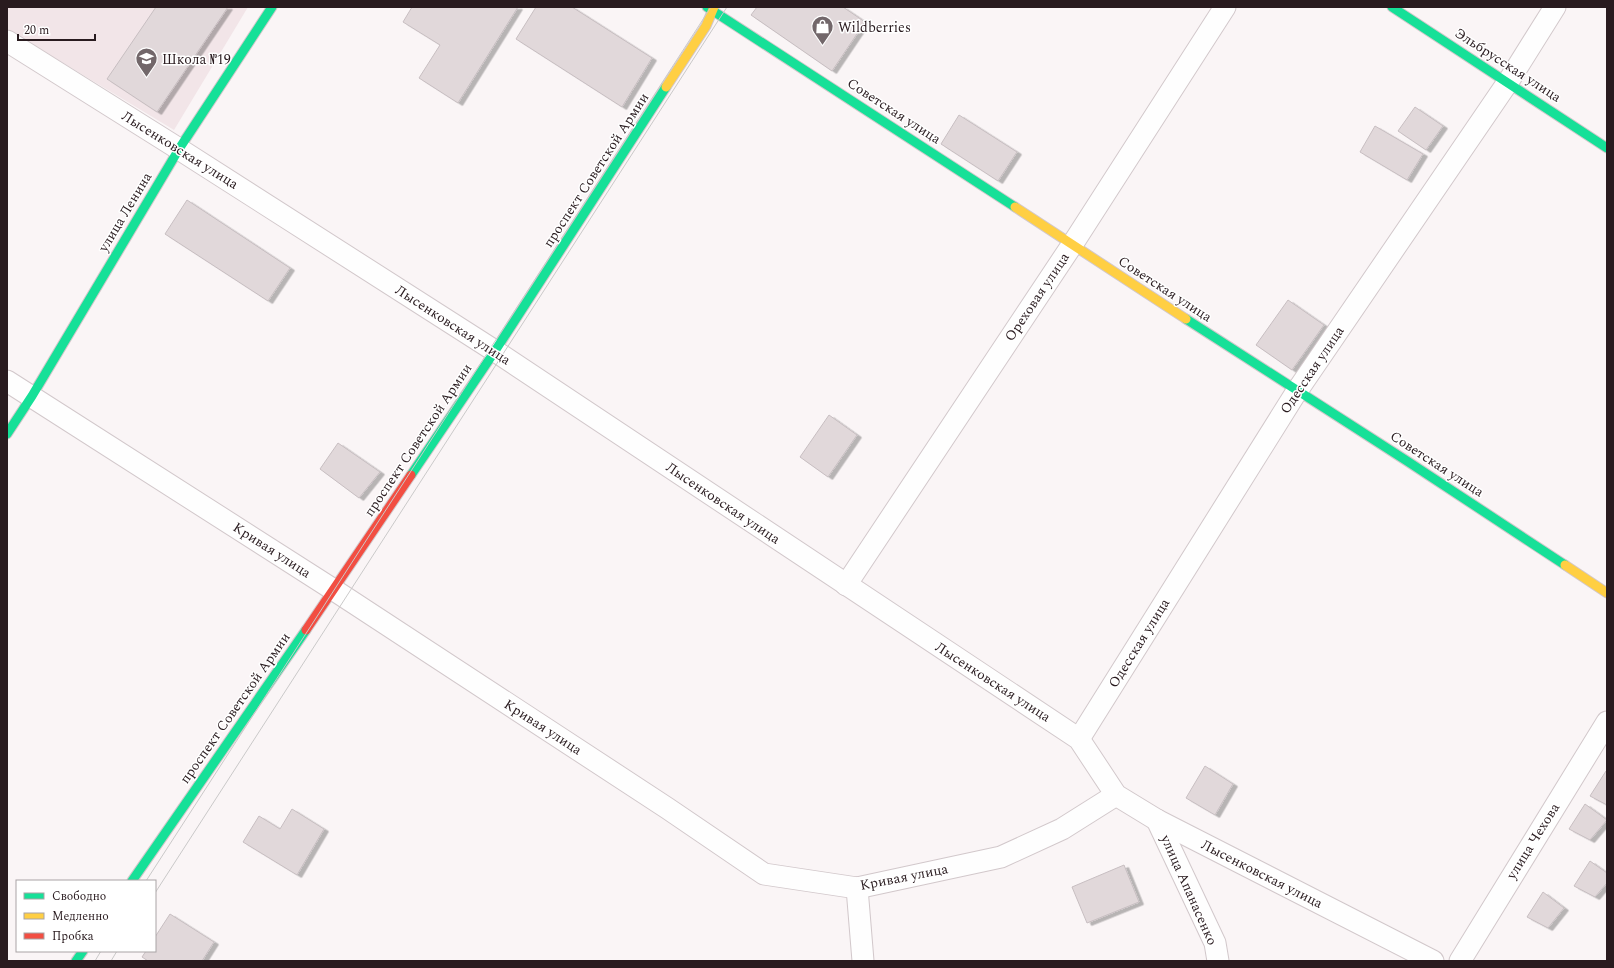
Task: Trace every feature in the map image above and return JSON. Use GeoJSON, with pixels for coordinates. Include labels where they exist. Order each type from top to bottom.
{"type":"FeatureCollection","features":[{"type":"Feature","properties":{"kind":"main road","name":"улица Ленина"},"geometry":{"type":"LineString","coordinates":[[7,434],[32,396],[179,149],[272,7]]}},
{"type":"Feature","properties":{"kind":"main road","name":"Эльбрусская улица"},"geometry":{"type":"LineString","coordinates":[[1392,7],[1607,148]]}},
{"type":"Feature","properties":{"kind":"main road","name":"Советская улица"},"geometry":{"type":"LineString","coordinates":[[711,8],[1072,245],[1408,461],[1607,593]]}},
{"type":"Feature","properties":{"kind":"main road","name":"проспект Советской Армии"},"geometry":{"type":"LineString","coordinates":[[133,880],[334,590],[495,351],[695,43],[711,8]]}},
{"type":"Feature","properties":{"kind":"main road"},"geometry":{"type":"LineString","coordinates":[[76,961],[82,952]]}},
{"type":"Feature","properties":{"kind":"street","name":"Ореховая улица"},"geometry":{"type":"LineString","coordinates":[[846,585],[1072,245],[1226,7]]}},
{"type":"Feature","properties":{"kind":"street","name":"Одесская улица"},"geometry":{"type":"LineString","coordinates":[[1079,739],[1297,391],[1508,82],[1555,7]]}},
{"type":"Feature","properties":{"kind":"street","name":"Лысенковская улица"},"geometry":{"type":"LineString","coordinates":[[7,42],[179,149],[495,351],[1079,739],[1116,795],[1157,820],[1433,961]]}},
{"type":"Feature","properties":{"kind":"street","name":"Кривая улица"},"geometry":{"type":"LineString","coordinates":[[7,381],[334,590],[667,808],[764,874],[857,888],[1001,857],[1062,829],[1116,795]]}},
{"type":"Feature","properties":{"kind":"street","name":"улица Чехова"},"geometry":{"type":"LineString","coordinates":[[1460,961],[1607,722]]}},
{"type":"Feature","properties":{"kind":"street","name":"улица Апанасенко"},"geometry":{"type":"LineString","coordinates":[[1157,820],[1215,943],[1218,961]]}},
{"type":"Feature","properties":{"kind":"street"},"geometry":{"type":"LineString","coordinates":[[857,888],[862,961]]}},
{"type":"Feature","properties":{"kind":"shaded area","name":"Школа №19"},"geometry":{"type":"Polygon","coordinates":[[[7,7],[248,7],[174,130],[7,29],[7,7]]]}},
{"type":"Feature","properties":{"kind":"building"},"geometry":{"type":"Polygon","coordinates":[[[156,7],[228,7],[157,112],[107,79],[156,7]]]}},
{"type":"Feature","properties":{"kind":"building"},"geometry":{"type":"Polygon","coordinates":[[[412,7],[518,7],[458,103],[419,78],[440,45],[403,22],[412,7]]]}},
{"type":"Feature","properties":{"kind":"building"},"geometry":{"type":"Polygon","coordinates":[[[536,7],[572,7],[652,58],[622,107],[516,39],[536,7]]]}},
{"type":"Feature","properties":{"kind":"building","name":"Wildberries"},"geometry":{"type":"Polygon","coordinates":[[[757,7],[843,7],[865,22],[832,71],[751,15],[757,7]]]}},
{"type":"Feature","properties":{"kind":"building"},"geometry":{"type":"Polygon","coordinates":[[[1415,107],[1443,126],[1426,150],[1398,131],[1415,107]]]}},
{"type":"Feature","properties":{"kind":"building"},"geometry":{"type":"Polygon","coordinates":[[[959,115],[1017,152],[998,181],[941,144],[959,115]]]}},
{"type":"Feature","properties":{"kind":"building"},"geometry":{"type":"Polygon","coordinates":[[[1375,126],[1423,154],[1407,180],[1360,152],[1375,126]]]}},
{"type":"Feature","properties":{"kind":"building"},"geometry":{"type":"Polygon","coordinates":[[[187,200],[290,268],[268,301],[165,234],[187,200]]]}},
{"type":"Feature","properties":{"kind":"building"},"geometry":{"type":"Polygon","coordinates":[[[1288,300],[1324,325],[1292,370],[1256,345],[1288,300]]]}},
{"type":"Feature","properties":{"kind":"building"},"geometry":{"type":"Polygon","coordinates":[[[829,415],[857,435],[828,477],[800,457],[829,415]]]}},
{"type":"Feature","properties":{"kind":"building"},"geometry":{"type":"Polygon","coordinates":[[[338,443],[380,472],[359,498],[320,469],[338,443]]]}},
{"type":"Feature","properties":{"kind":"building"},"geometry":{"type":"Polygon","coordinates":[[[1205,766],[1233,784],[1215,815],[1186,798],[1205,766]]]}},
{"type":"Feature","properties":{"kind":"building"},"geometry":{"type":"Polygon","coordinates":[[[1606,771],[1607,772],[1607,805],[1590,796],[1606,771]]]}},
{"type":"Feature","properties":{"kind":"building"},"geometry":{"type":"Polygon","coordinates":[[[1585,804],[1607,820],[1590,840],[1569,829],[1585,804]]]}},
{"type":"Feature","properties":{"kind":"building"},"geometry":{"type":"Polygon","coordinates":[[[292,809],[324,829],[297,875],[243,842],[259,816],[280,829],[292,809]]]}},
{"type":"Feature","properties":{"kind":"building"},"geometry":{"type":"Polygon","coordinates":[[[1590,861],[1607,873],[1607,883],[1595,897],[1574,886],[1590,861]]]}},
{"type":"Feature","properties":{"kind":"building"},"geometry":{"type":"Polygon","coordinates":[[[1124,865],[1139,902],[1087,923],[1072,887],[1124,865]]]}},
{"type":"Feature","properties":{"kind":"building"},"geometry":{"type":"Polygon","coordinates":[[[1543,892],[1564,908],[1548,928],[1527,917],[1543,892]]]}},
{"type":"Feature","properties":{"kind":"building"},"geometry":{"type":"Polygon","coordinates":[[[170,914],[214,942],[202,961],[148,961],[142,957],[145,952],[156,952],[156,935],[170,914]]]}},
{"type":"Feature","properties":{"kind":"tram line"},"geometry":{"type":"LineString","coordinates":[[147,880],[711,7]]}},
{"type":"Feature","properties":{"kind":"tram line"},"geometry":{"type":"LineString","coordinates":[[156,891],[727,7]]}},
{"type":"Feature","properties":{"kind":"tram line"},"geometry":{"type":"LineString","coordinates":[[95,961],[100,952]]}},
{"type":"Feature","properties":{"kind":"tram line"},"geometry":{"type":"LineString","coordinates":[[111,961],[116,952]]}},
{"type":"Feature","properties":{"kind":"traffic: fast"},"geometry":{"type":"LineString","coordinates":[[7,434],[32,396],[179,149],[272,7]]}},
{"type":"Feature","properties":{"kind":"traffic: fast"},"geometry":{"type":"LineString","coordinates":[[707,7],[1015,207]]}},
{"type":"Feature","properties":{"kind":"traffic: fast"},"geometry":{"type":"LineString","coordinates":[[1392,7],[1607,148]]}},
{"type":"Feature","properties":{"kind":"traffic: fast"},"geometry":{"type":"LineString","coordinates":[[411,475],[495,351],[666,87]]}},
{"type":"Feature","properties":{"kind":"traffic: fast"},"geometry":{"type":"LineString","coordinates":[[1186,319],[1407,461],[1565,565]]}},
{"type":"Feature","properties":{"kind":"traffic: fast"},"geometry":{"type":"LineString","coordinates":[[133,880],[306,630]]}},
{"type":"Feature","properties":{"kind":"traffic: fast"},"geometry":{"type":"LineString","coordinates":[[76,961],[82,952]]}},
{"type":"Feature","properties":{"kind":"traffic: slow"},"geometry":{"type":"LineString","coordinates":[[666,87],[706,26],[714,7]]}},
{"type":"Feature","properties":{"kind":"traffic: slow"},"geometry":{"type":"LineString","coordinates":[[1015,207],[1186,319]]}},
{"type":"Feature","properties":{"kind":"traffic: slow"},"geometry":{"type":"LineString","coordinates":[[1565,565],[1607,593]]}},
{"type":"Feature","properties":{"kind":"traffic: jam"},"geometry":{"type":"LineString","coordinates":[[306,630],[411,475]]}},
{"type":"Feature","properties":{"kind":"place","name":"Wildberries"},"geometry":{"type":"Point","coordinates":[823,46]}},
{"type":"Feature","properties":{"kind":"place","name":"Школа №19"},"geometry":{"type":"Point","coordinates":[147,78]}}]}
